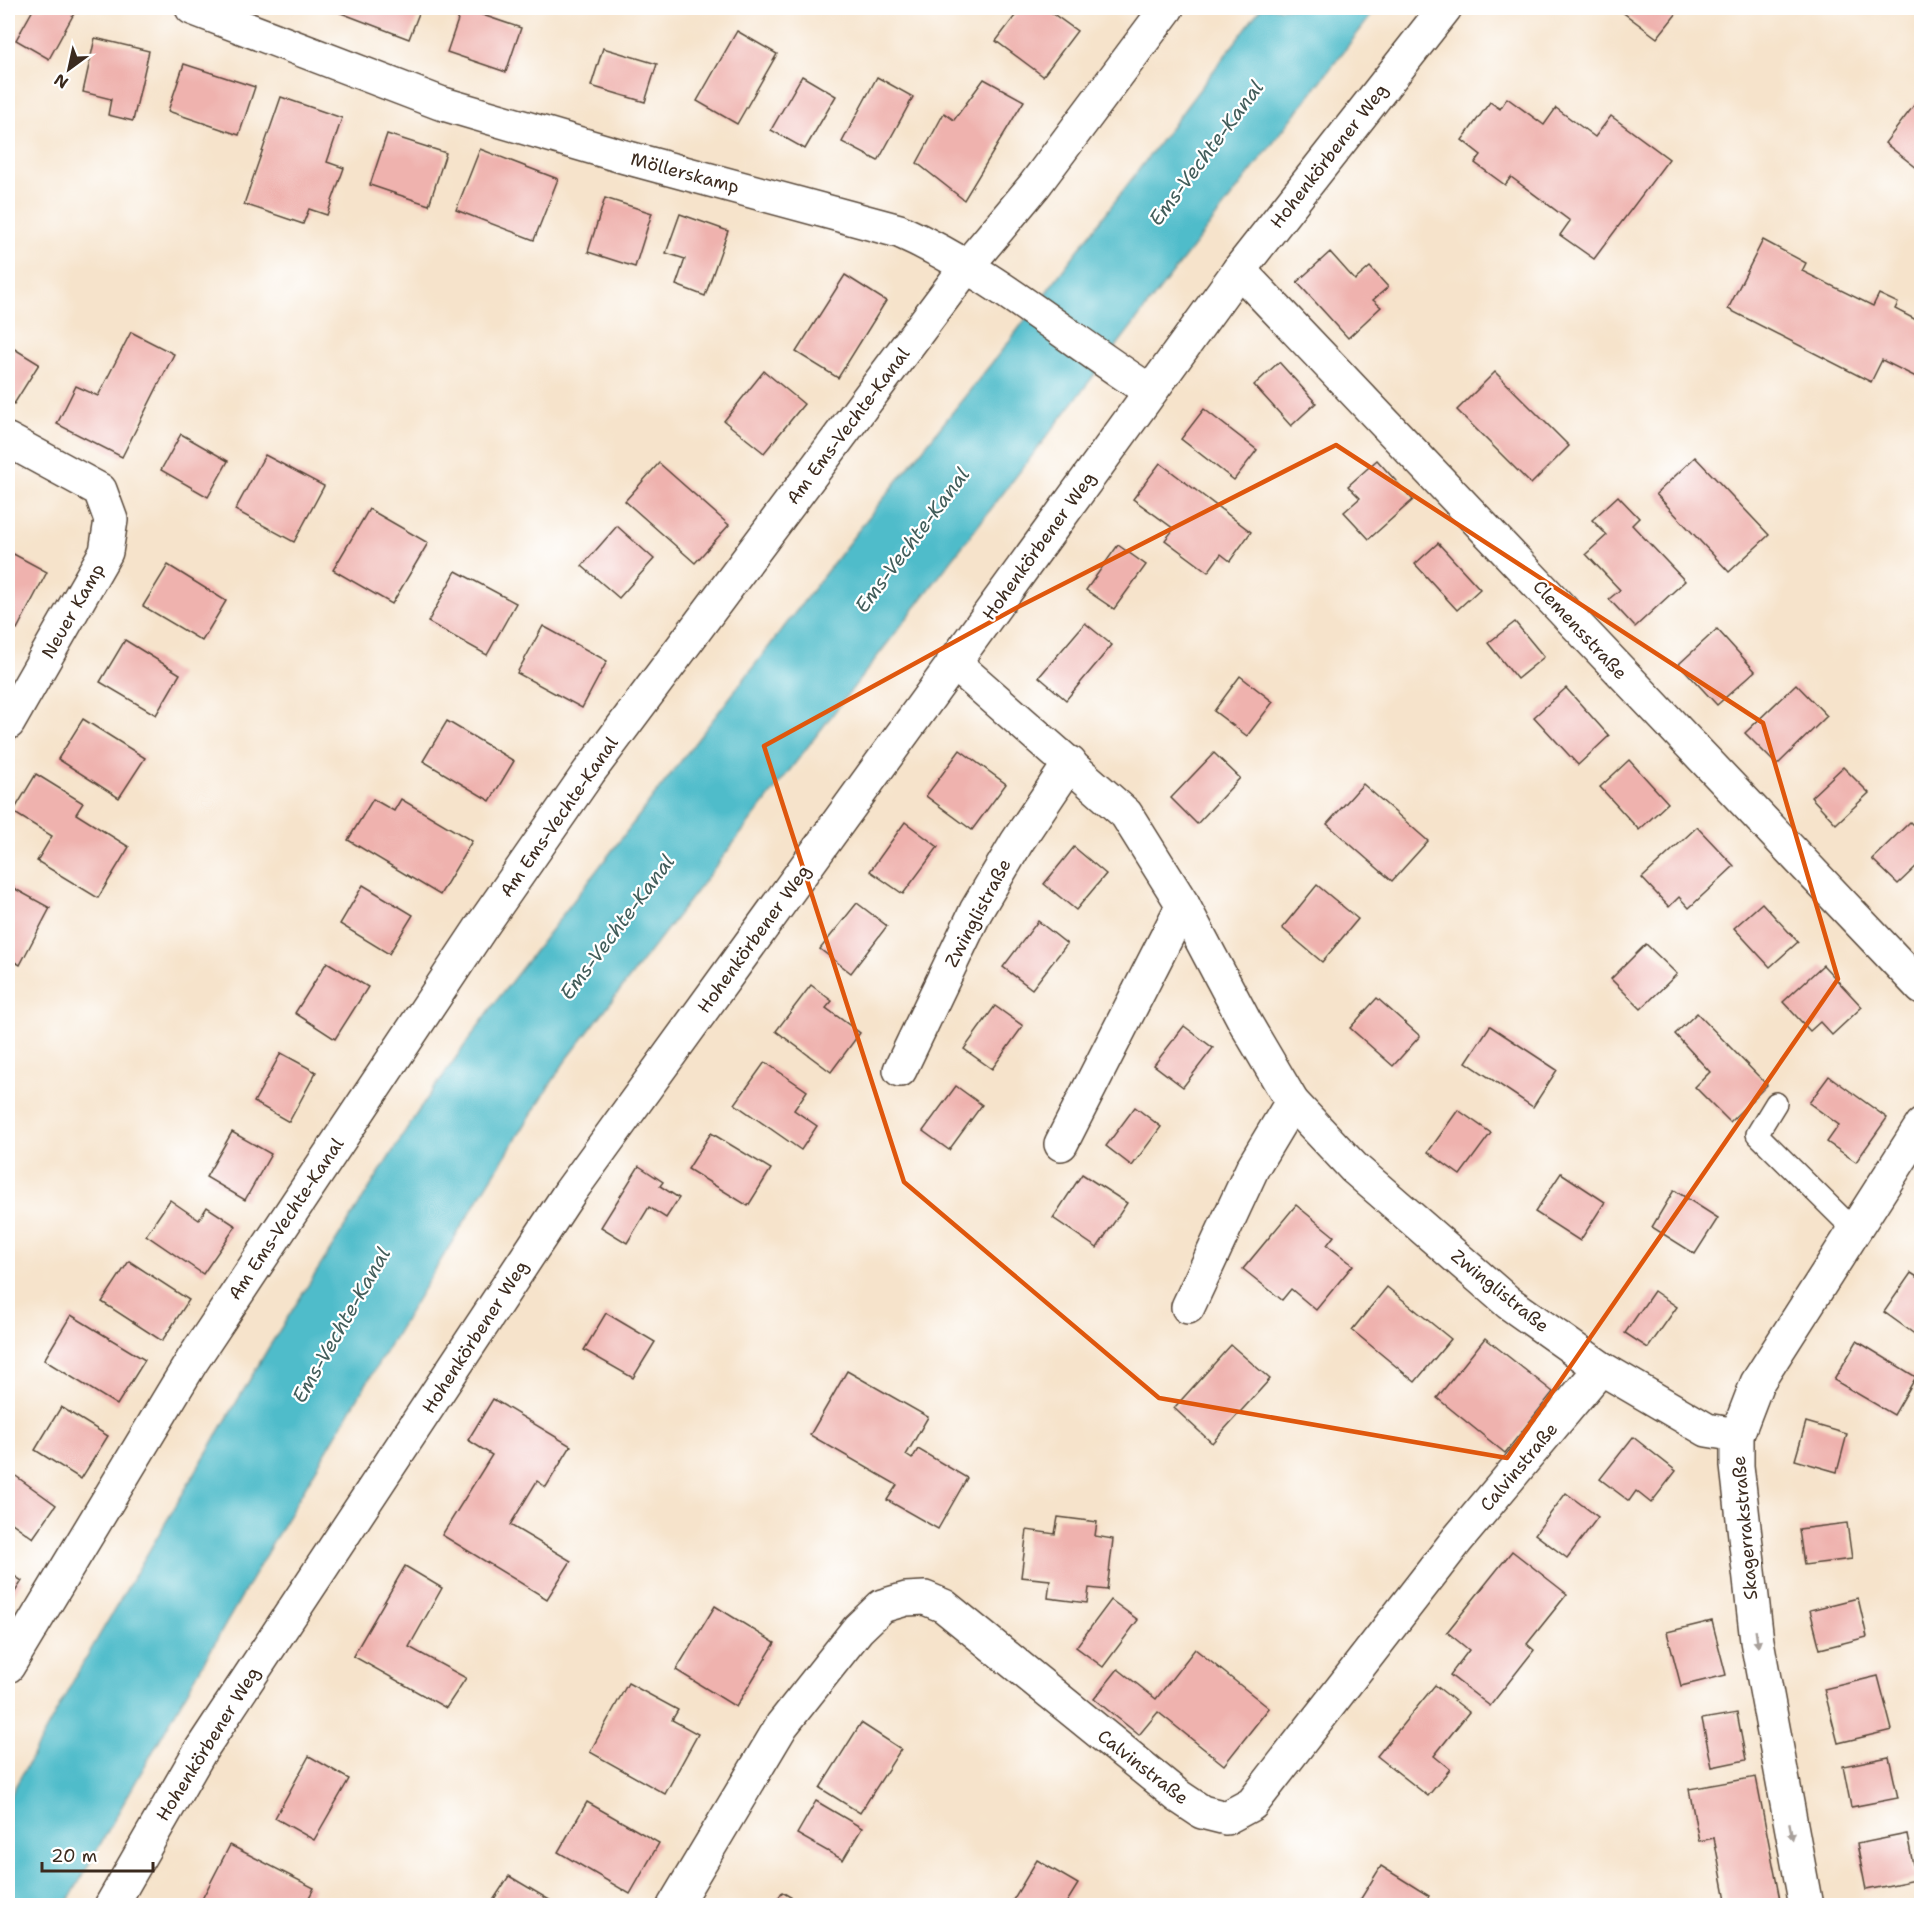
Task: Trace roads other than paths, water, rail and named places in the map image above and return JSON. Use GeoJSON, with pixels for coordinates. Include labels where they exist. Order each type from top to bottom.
{"type":"FeatureCollection","features":[{"type":"Feature","properties":{"kind":"street","name":"Möllerskamp"},"geometry":{"type":"LineString","coordinates":[[192,8],[440,103],[625,157],[899,231],[967,266],[1150,392]]}},
{"type":"Feature","properties":{"kind":"street","name":"Am Ems-Vechte-Kanal"},"geometry":{"type":"LineString","coordinates":[[8,1666],[192,1361],[480,929],[589,772],[967,266],[1034,186],[1167,8]]}},
{"type":"Feature","properties":{"kind":"street","name":"Hohenkörbener Weg"},"geometry":{"type":"LineString","coordinates":[[111,1905],[199,1753],[570,1192],[1239,270],[1445,8]]}},
{"type":"Feature","properties":{"kind":"street","name":"Clemensstraße"},"geometry":{"type":"LineString","coordinates":[[1239,270],[1922,988]]}},
{"type":"Feature","properties":{"kind":"street","name":"Neuer Kamp"},"geometry":{"type":"LineString","coordinates":[[8,440],[100,490],[111,520],[106,552],[8,723]]}},
{"type":"Feature","properties":{"kind":"street","name":"Zwinglistraße"},"geometry":{"type":"LineString","coordinates":[[953,662],[1126,814],[1183,905],[1246,1024],[1292,1102],[1354,1168],[1509,1303],[1601,1368],[1707,1430],[1737,1435]]}},
{"type":"Feature","properties":{"kind":"street","name":"Zwinglistraße"},"geometry":{"type":"LineString","coordinates":[[900,1070],[976,911],[1017,842],[1070,763]]}},
{"type":"Feature","properties":{"kind":"street"},"geometry":{"type":"LineString","coordinates":[[1061,1144],[1183,905]]}},
{"type":"Feature","properties":{"kind":"street"},"geometry":{"type":"LineString","coordinates":[[1188,1307],[1253,1167],[1292,1102]]}},
{"type":"Feature","properties":{"kind":"street","name":"Skagerrakstraße"},"geometry":{"type":"LineString","coordinates":[[1806,1905],[1757,1641],[1737,1466],[1737,1435],[1757,1383],[1920,1131]]}},
{"type":"Feature","properties":{"kind":"street","name":"Calvinstraße"},"geometry":{"type":"LineString","coordinates":[[674,1905],[782,1725],[858,1629],[882,1606],[906,1599],[925,1598],[944,1606],[1178,1796],[1202,1812],[1226,1818],[1252,1804],[1457,1540],[1601,1368]]}},
{"type":"Feature","properties":{"kind":"lane"},"geometry":{"type":"LineString","coordinates":[[1776,1103],[1757,1134],[1854,1230]]}},
{"type":"Feature","properties":{"kind":"water","name":"Ems-Vechte-Kanal"},"geometry":{"type":"Polygon","coordinates":[[[1261,8],[1377,8],[564,1063],[371,1375],[66,1905],[8,1906],[8,1800],[83,1663],[269,1347],[419,1110],[494,1004],[871,514],[1007,344],[1261,8]]]}}]}
